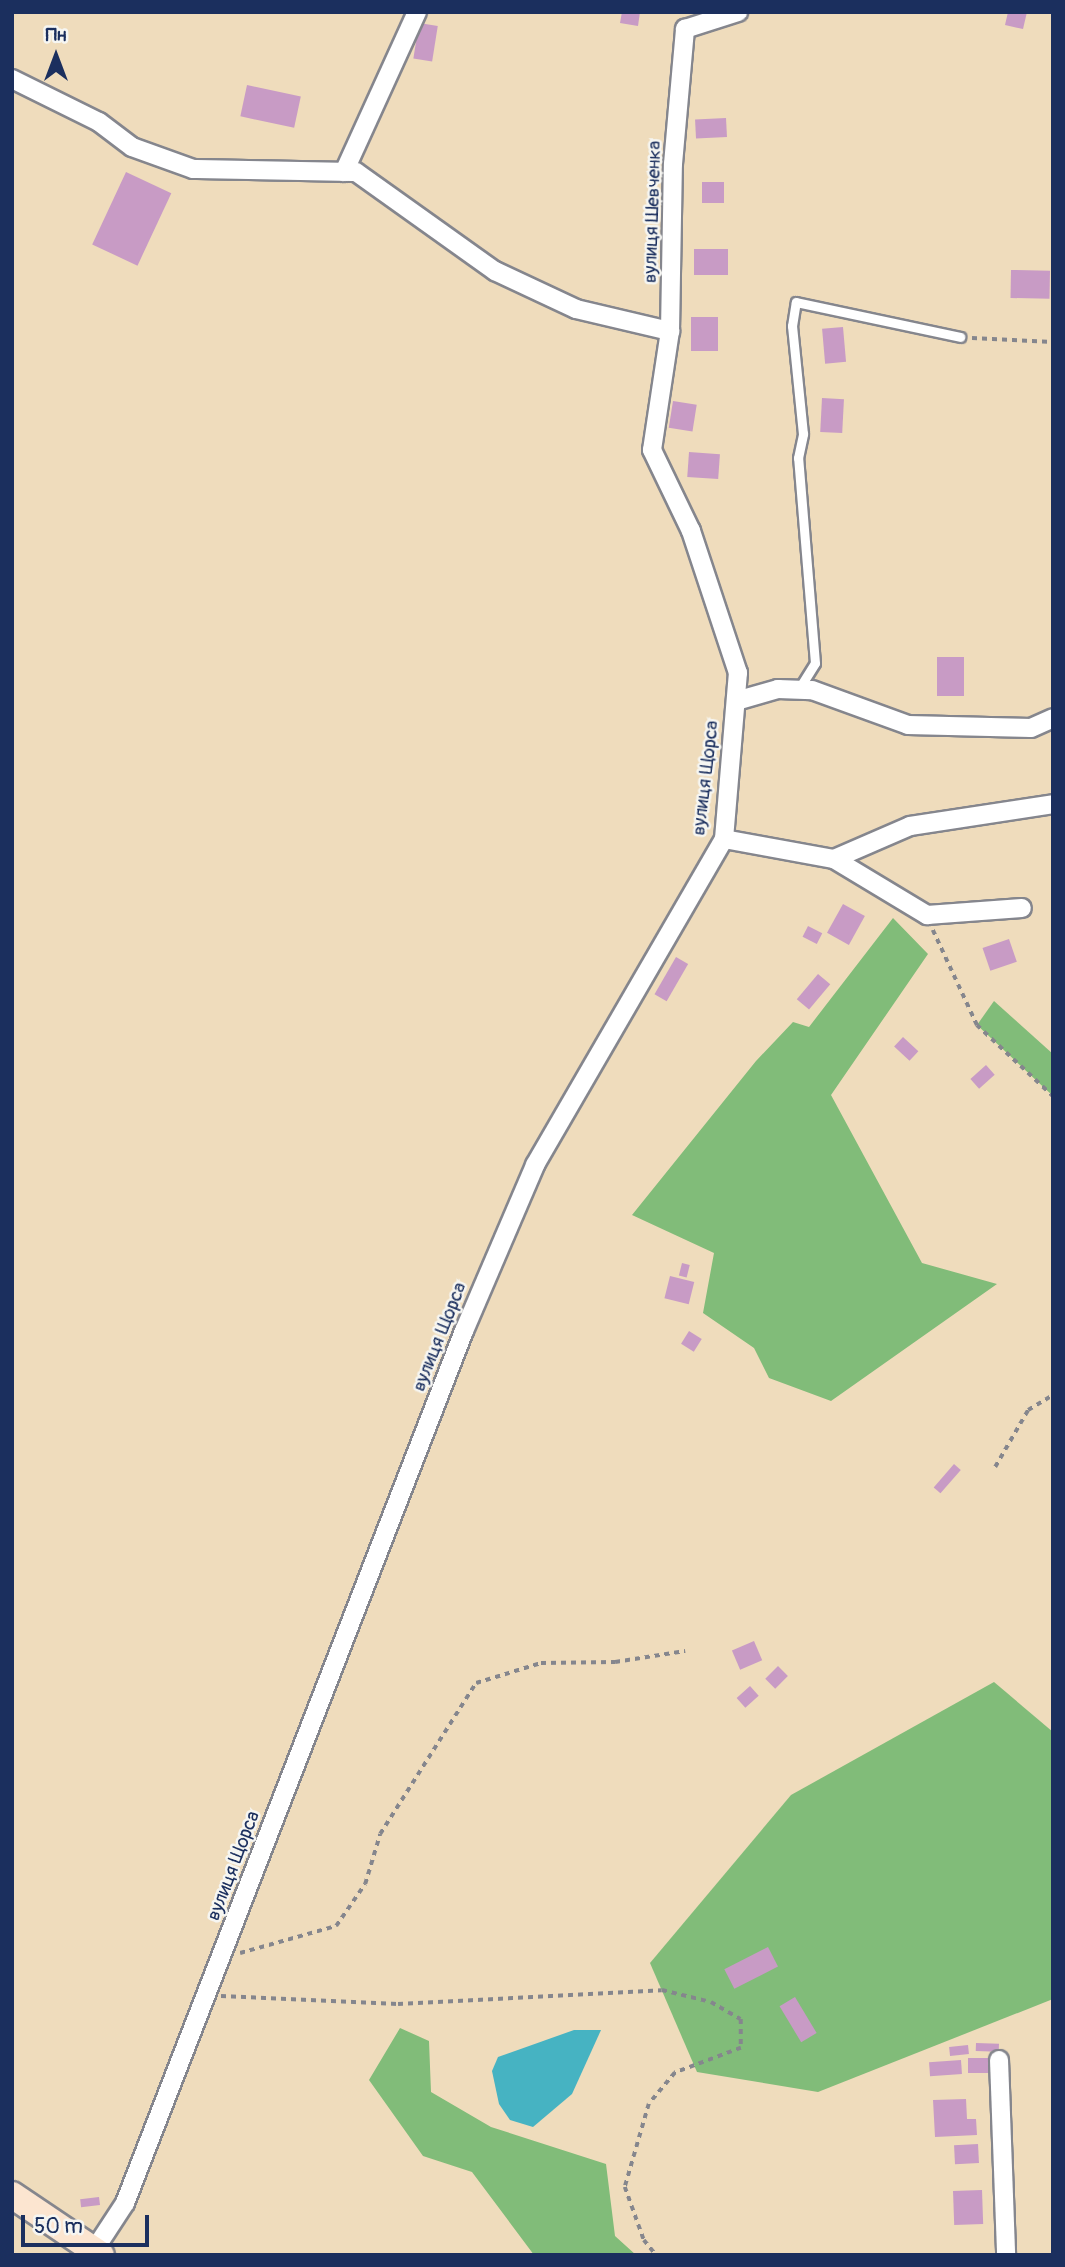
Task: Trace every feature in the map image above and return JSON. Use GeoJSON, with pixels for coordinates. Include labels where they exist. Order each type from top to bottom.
{"type":"FeatureCollection","features":[{"type":"Feature","properties":{"kind":"main road"},"geometry":{"type":"LineString","coordinates":[[12,2195],[95,2253]]}},
{"type":"Feature","properties":{"kind":"street"},"geometry":{"type":"LineString","coordinates":[[344,172],[417,12]]}},
{"type":"Feature","properties":{"kind":"street","name":"вулиця Шевченка"},"geometry":{"type":"LineString","coordinates":[[652,450],[670,331],[673,164],[685,29],[738,12]]}},
{"type":"Feature","properties":{"kind":"street"},"geometry":{"type":"LineString","coordinates":[[12,79],[99,122],[132,147],[193,169],[356,172],[495,271],[576,309],[670,331]]}},
{"type":"Feature","properties":{"kind":"street","name":"вулиця Щорса"},"geometry":{"type":"LineString","coordinates":[[95,2253],[125,2203],[464,1331],[535,1166],[724,839],[738,673],[696,544],[652,450]]}},
{"type":"Feature","properties":{"kind":"street"},"geometry":{"type":"LineString","coordinates":[[736,701],[796,690],[908,725],[1031,728],[1053,718]]}},
{"type":"Feature","properties":{"kind":"street"},"geometry":{"type":"LineString","coordinates":[[834,859],[910,826],[1053,804]]}},
{"type":"Feature","properties":{"kind":"street"},"geometry":{"type":"LineString","coordinates":[[724,839],[834,859],[926,915],[1022,908]]}},
{"type":"Feature","properties":{"kind":"street"},"geometry":{"type":"LineString","coordinates":[[999,2060],[1006,2255]]}},
{"type":"Feature","properties":{"kind":"lane"},"geometry":{"type":"LineString","coordinates":[[796,690],[815,663],[798,458],[803,434],[796,302],[960,337]]}},
{"type":"Feature","properties":{"kind":"path"},"geometry":{"type":"LineString","coordinates":[[960,337],[1053,342]]}},
{"type":"Feature","properties":{"kind":"path"},"geometry":{"type":"LineString","coordinates":[[926,915],[977,1025],[1053,1096]]}},
{"type":"Feature","properties":{"kind":"path"},"geometry":{"type":"LineString","coordinates":[[995,1466],[1028,1410],[1053,1395]]}},
{"type":"Feature","properties":{"kind":"path"},"geometry":{"type":"LineString","coordinates":[[221,1957],[336,1926],[365,1884],[380,1834],[476,1683],[541,1663],[615,1662],[685,1651]]}},
{"type":"Feature","properties":{"kind":"path"},"geometry":{"type":"LineString","coordinates":[[205,1996],[322,1996],[398,2004],[662,1990],[711,2002],[741,2020],[741,2048],[675,2073],[649,2104],[625,2187],[644,2240],[656,2255]]}},
{"type":"Feature","properties":{"kind":"green space"},"geometry":{"type":"Polygon","coordinates":[[[893,918],[928,954],[831,1095],[922,1263],[997,1284],[831,1401],[769,1378],[754,1348],[703,1313],[714,1253],[632,1215],[756,1061],[793,1022],[809,1027],[893,918]]]}},
{"type":"Feature","properties":{"kind":"green space"},"geometry":{"type":"Polygon","coordinates":[[[994,1001],[1053,1054],[1053,1096],[977,1025],[994,1001]]]}},
{"type":"Feature","properties":{"kind":"green space"},"geometry":{"type":"Polygon","coordinates":[[[994,1682],[1053,1732],[1053,1999],[818,2092],[697,2072],[650,1963],[791,1795],[994,1682]]]}},
{"type":"Feature","properties":{"kind":"green space"},"geometry":{"type":"Polygon","coordinates":[[[400,2028],[429,2041],[431,2092],[491,2127],[606,2164],[615,2236],[636,2255],[534,2255],[472,2172],[423,2156],[369,2080],[400,2028]]]}},
{"type":"Feature","properties":{"kind":"water"},"geometry":{"type":"Polygon","coordinates":[[[574,2030],[601,2030],[572,2094],[533,2127],[510,2120],[499,2104],[492,2071],[498,2057],[574,2030]]]}},
{"type":"Feature","properties":{"kind":"building"},"geometry":{"type":"Polygon","coordinates":[[[622,12],[640,12],[638,26],[620,23],[622,12]]]}},
{"type":"Feature","properties":{"kind":"building"},"geometry":{"type":"Polygon","coordinates":[[[1008,12],[1027,12],[1023,29],[1005,25],[1008,12]]]}},
{"type":"Feature","properties":{"kind":"building"},"geometry":{"type":"Polygon","coordinates":[[[419,23],[438,26],[432,62],[413,59],[419,23]]]}},
{"type":"Feature","properties":{"kind":"building"},"geometry":{"type":"Polygon","coordinates":[[[247,85],[301,96],[294,128],[240,116],[247,85]]]}},
{"type":"Feature","properties":{"kind":"building"},"geometry":{"type":"Polygon","coordinates":[[[726,118],[727,137],[696,139],[695,120],[726,118]]]}},
{"type":"Feature","properties":{"kind":"building"},"geometry":{"type":"Polygon","coordinates":[[[126,172],[171,193],[138,266],[92,245],[126,172]]]}},
{"type":"Feature","properties":{"kind":"building"},"geometry":{"type":"Polygon","coordinates":[[[702,182],[724,182],[724,203],[702,203],[702,182]]]}},
{"type":"Feature","properties":{"kind":"building"},"geometry":{"type":"Polygon","coordinates":[[[694,249],[728,249],[728,275],[694,275],[694,249]]]}},
{"type":"Feature","properties":{"kind":"building"},"geometry":{"type":"Polygon","coordinates":[[[1011,270],[1050,271],[1050,299],[1011,298],[1011,270]]]}},
{"type":"Feature","properties":{"kind":"building"},"geometry":{"type":"Polygon","coordinates":[[[691,317],[718,317],[718,351],[691,351],[691,317]]]}},
{"type":"Feature","properties":{"kind":"building"},"geometry":{"type":"Polygon","coordinates":[[[843,327],[846,362],[825,364],[822,329],[843,327]]]}},
{"type":"Feature","properties":{"kind":"building"},"geometry":{"type":"Polygon","coordinates":[[[822,398],[844,399],[842,433],[820,432],[822,398]]]}},
{"type":"Feature","properties":{"kind":"building"},"geometry":{"type":"Polygon","coordinates":[[[673,401],[697,405],[692,431],[669,428],[673,401]]]}},
{"type":"Feature","properties":{"kind":"building"},"geometry":{"type":"Polygon","coordinates":[[[689,452],[720,454],[718,479],[687,477],[689,452]]]}},
{"type":"Feature","properties":{"kind":"building"},"geometry":{"type":"Polygon","coordinates":[[[937,657],[964,657],[964,696],[937,696],[937,657]]]}},
{"type":"Feature","properties":{"kind":"building"},"geometry":{"type":"Polygon","coordinates":[[[843,904],[865,916],[849,945],[827,933],[843,904]]]}},
{"type":"Feature","properties":{"kind":"building"},"geometry":{"type":"Polygon","coordinates":[[[808,926],[822,933],[817,944],[803,937],[808,926]]]}},
{"type":"Feature","properties":{"kind":"building"},"geometry":{"type":"Polygon","coordinates":[[[1009,939],[1017,962],[990,971],[983,948],[1009,939]]]}},
{"type":"Feature","properties":{"kind":"building"},"geometry":{"type":"Polygon","coordinates":[[[676,957],[688,964],[667,1001],[654,994],[676,957]]]}},
{"type":"Feature","properties":{"kind":"building"},"geometry":{"type":"Polygon","coordinates":[[[818,974],[830,984],[809,1010],[797,999],[818,974]]]}},
{"type":"Feature","properties":{"kind":"building"},"geometry":{"type":"Polygon","coordinates":[[[903,1037],[918,1051],[909,1061],[894,1047],[903,1037]]]}},
{"type":"Feature","properties":{"kind":"building"},"geometry":{"type":"Polygon","coordinates":[[[986,1065],[995,1075],[979,1089],[970,1079],[986,1065]]]}},
{"type":"Feature","properties":{"kind":"building"},"geometry":{"type":"Polygon","coordinates":[[[682,1263],[690,1265],[687,1278],[679,1276],[682,1263]]]}},
{"type":"Feature","properties":{"kind":"building"},"geometry":{"type":"Polygon","coordinates":[[[670,1276],[694,1282],[689,1304],[664,1298],[670,1276]]]}},
{"type":"Feature","properties":{"kind":"building"},"geometry":{"type":"Polygon","coordinates":[[[689,1331],[702,1339],[694,1352],[681,1344],[689,1331]]]}},
{"type":"Feature","properties":{"kind":"building"},"geometry":{"type":"Polygon","coordinates":[[[954,1464],[961,1470],[940,1493],[934,1487],[954,1464]]]}},
{"type":"Feature","properties":{"kind":"building"},"geometry":{"type":"Polygon","coordinates":[[[754,1641],[762,1660],[740,1670],[732,1650],[754,1641]]]}},
{"type":"Feature","properties":{"kind":"building"},"geometry":{"type":"Polygon","coordinates":[[[778,1666],[788,1676],[775,1689],[765,1679],[778,1666]]]}},
{"type":"Feature","properties":{"kind":"building"},"geometry":{"type":"Polygon","coordinates":[[[750,1686],[759,1696],[745,1708],[737,1698],[750,1686]]]}},
{"type":"Feature","properties":{"kind":"building"},"geometry":{"type":"Polygon","coordinates":[[[768,1947],[778,1967],[734,1989],[724,1969],[768,1947]]]}},
{"type":"Feature","properties":{"kind":"building"},"geometry":{"type":"Polygon","coordinates":[[[795,1997],[817,2033],[801,2042],[780,2006],[795,1997]]]}},
{"type":"Feature","properties":{"kind":"building"},"geometry":{"type":"Polygon","coordinates":[[[976,2043],[999,2044],[999,2052],[976,2051],[976,2043]]]}},
{"type":"Feature","properties":{"kind":"building"},"geometry":{"type":"Polygon","coordinates":[[[968,2045],[969,2054],[950,2056],[949,2047],[968,2045]]]}},
{"type":"Feature","properties":{"kind":"building"},"geometry":{"type":"Polygon","coordinates":[[[968,2058],[992,2058],[992,2073],[968,2073],[968,2058]]]}},
{"type":"Feature","properties":{"kind":"building"},"geometry":{"type":"Polygon","coordinates":[[[961,2060],[962,2074],[930,2076],[929,2062],[961,2060]]]}},
{"type":"Feature","properties":{"kind":"building"},"geometry":{"type":"Polygon","coordinates":[[[966,2099],[967,2119],[976,2119],[977,2135],[935,2137],[933,2100],[966,2099]]]}},
{"type":"Feature","properties":{"kind":"building"},"geometry":{"type":"Polygon","coordinates":[[[978,2144],[979,2163],[955,2164],[954,2145],[978,2144]]]}},
{"type":"Feature","properties":{"kind":"building"},"geometry":{"type":"Polygon","coordinates":[[[982,2190],[983,2224],[954,2225],[953,2191],[982,2190]]]}},
{"type":"Feature","properties":{"kind":"building"},"geometry":{"type":"Polygon","coordinates":[[[99,2197],[100,2205],[81,2207],[80,2199],[99,2197]]]}}]}
